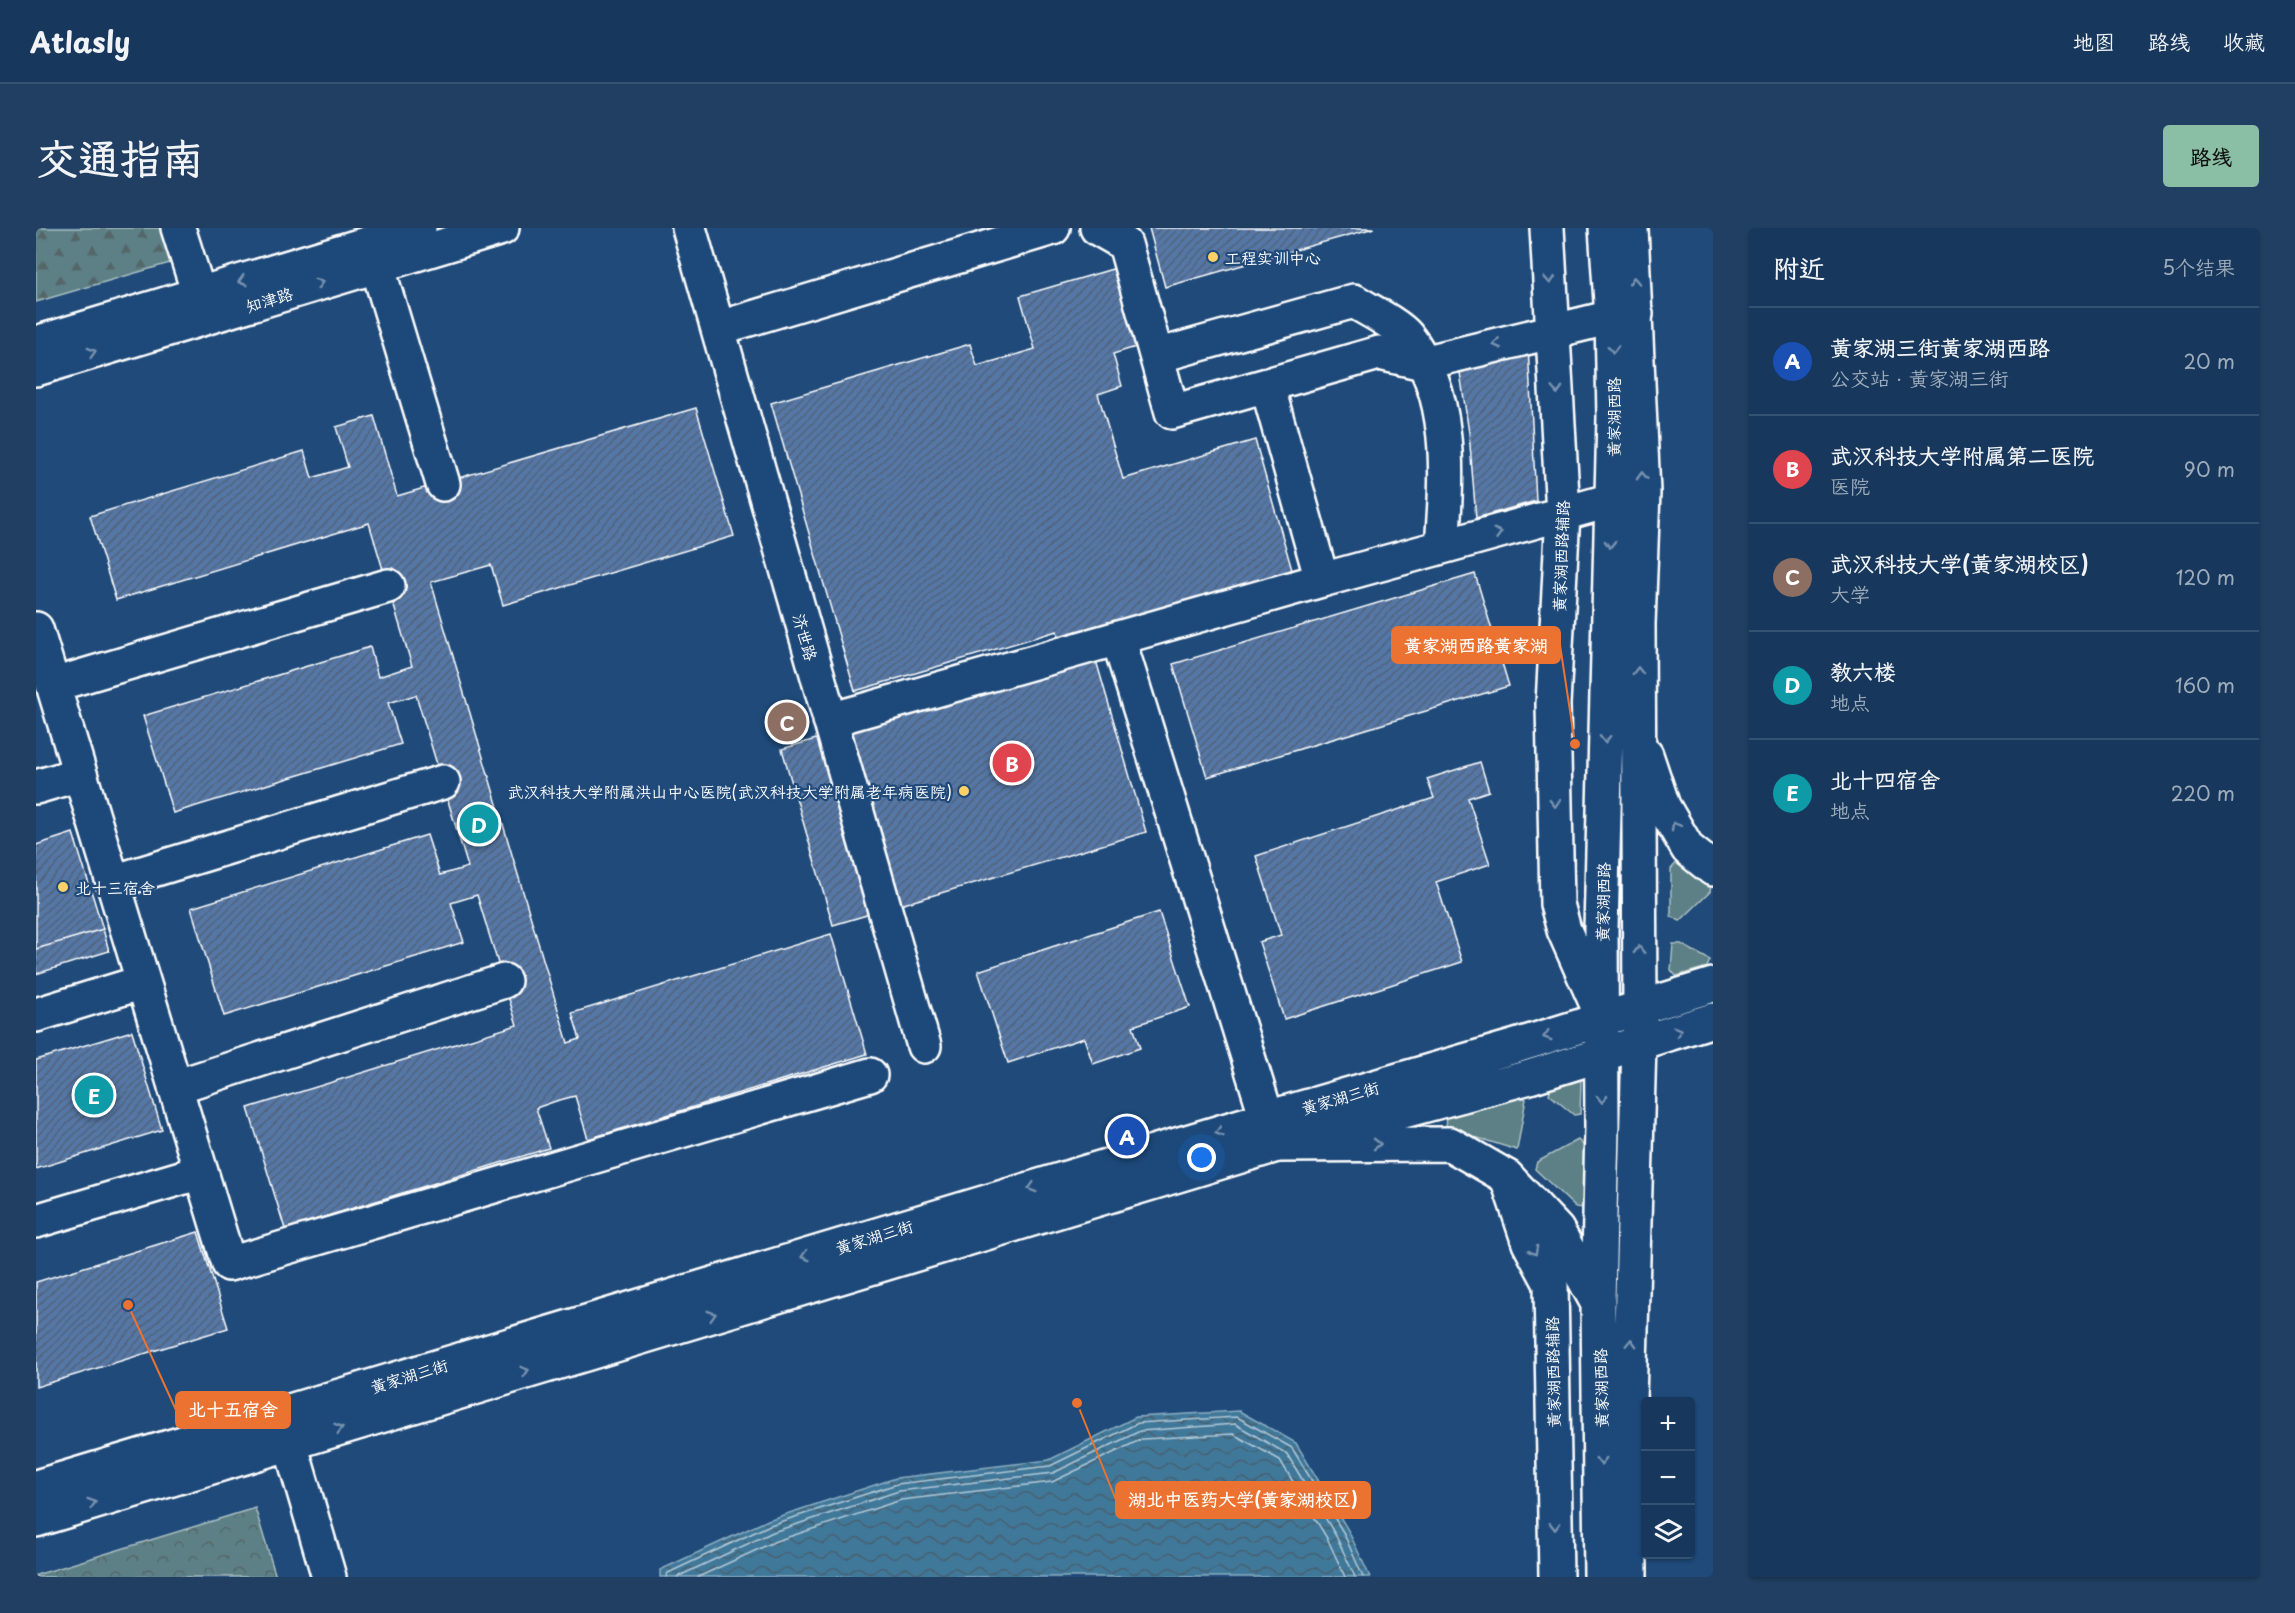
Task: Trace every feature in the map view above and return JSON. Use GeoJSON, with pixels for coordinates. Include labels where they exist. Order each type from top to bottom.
{"type":"FeatureCollection","features":[{"type":"Feature","properties":{"kind":"street"},"geometry":{"type":"LineString","coordinates":[[178,228],[199,294]]}},
{"type":"Feature","properties":{"kind":"street","name":"知津路"},"geometry":{"type":"LineString","coordinates":[[36,369],[374,254],[419,228]]}},
{"type":"Feature","properties":{"kind":"street","name":"知津路"},"geometry":{"type":"LineString","coordinates":[[36,343],[199,294],[374,254],[502,228]]}},
{"type":"Feature","properties":{"kind":"street","name":"济世路"},"geometry":{"type":"LineString","coordinates":[[689,228],[924,1046]]}},
{"type":"Feature","properties":{"kind":"street"},"geometry":{"type":"LineString","coordinates":[[1097,228],[1125,244],[1172,412],[1379,353],[1423,363],[1624,315]]}},
{"type":"Feature","properties":{"kind":"street","name":"黄家湖西路辅路"},"geometry":{"type":"LineString","coordinates":[[1547,228],[1563,513],[1553,704],[1557,904],[1564,930],[1603,1019]]}},
{"type":"Feature","properties":{"kind":"street","name":"黄家湖西路"},"geometry":{"type":"LineString","coordinates":[[1606,228],[1624,315],[1642,492],[1638,730],[1640,1008],[1637,1043],[1629,1401],[1630,1577]]}},
{"type":"Feature","properties":{"kind":"street","name":"黄家湖西路"},"geometry":{"type":"LineString","coordinates":[[1601,1577],[1601,1404],[1598,1304],[1603,1019],[1601,929],[1611,500],[1631,228]]}},
{"type":"Feature","properties":{"kind":"street"},"geometry":{"type":"LineString","coordinates":[[718,328],[1036,230]]}},
{"type":"Feature","properties":{"kind":"street"},"geometry":{"type":"LineString","coordinates":[[374,254],[443,484]]}},
{"type":"Feature","properties":{"kind":"street"},"geometry":{"type":"LineString","coordinates":[[1157,356],[1354,301],[1407,335],[1434,384],[1444,437],[1445,499],[1442,547]]}},
{"type":"Feature","properties":{"kind":"street"},"geometry":{"type":"LineString","coordinates":[[1267,385],[1322,580]]}},
{"type":"Feature","properties":{"kind":"street"},"geometry":{"type":"LineString","coordinates":[[830,720],[1611,500]]}},
{"type":"Feature","properties":{"kind":"street"},"geometry":{"type":"LineString","coordinates":[[53,685],[388,586]]}},
{"type":"Feature","properties":{"kind":"street"},"geometry":{"type":"LineString","coordinates":[[36,629],[229,1264],[870,1075]]}},
{"type":"Feature","properties":{"kind":"street"},"geometry":{"type":"LineString","coordinates":[[1118,638],[1272,1131],[1450,1144],[1507,1177],[1557,1230],[1598,1304]]}},
{"type":"Feature","properties":{"kind":"street"},"geometry":{"type":"LineString","coordinates":[[1638,730],[1663,806],[1688,849],[1713,869]]}},
{"type":"Feature","properties":{"kind":"street"},"geometry":{"type":"LineString","coordinates":[[36,788],[80,774]]}},
{"type":"Feature","properties":{"kind":"street"},"geometry":{"type":"LineString","coordinates":[[113,882],[443,782]]}},
{"type":"Feature","properties":{"kind":"street"},"geometry":{"type":"LineString","coordinates":[[175,1087],[504,981]]}},
{"type":"Feature","properties":{"kind":"street"},"geometry":{"type":"LineString","coordinates":[[36,1015],[143,982]]}},
{"type":"Feature","properties":{"kind":"street","name":"黄家湖三街"},"geometry":{"type":"LineString","coordinates":[[36,1487],[285,1428],[1272,1131],[1603,1019],[1713,985]]}},
{"type":"Feature","properties":{"kind":"street","name":"黄家湖三街"},"geometry":{"type":"LineString","coordinates":[[1272,1131],[1526,1078],[1713,1020]]}},
{"type":"Feature","properties":{"kind":"street"},"geometry":{"type":"LineString","coordinates":[[36,1221],[201,1172]]}},
{"type":"Feature","properties":{"kind":"street","name":"黄家湖西路辅路"},"geometry":{"type":"LineString","coordinates":[[1507,1177],[1529,1243],[1551,1284],[1556,1577]]}},
{"type":"Feature","properties":{"kind":"street"},"geometry":{"type":"LineString","coordinates":[[285,1428],[329,1577]]}},
{"type":"Feature","properties":{"kind":"street","name":"黄家湖三街"},"geometry":{"type":"LineString","coordinates":[[36,1520],[285,1428]]}},
{"type":"Feature","properties":{"kind":"green space"},"geometry":{"type":"Polygon","coordinates":[[[36,228],[178,228],[187,258],[36,302],[36,228]]]}},
{"type":"Feature","properties":{"kind":"green space"},"geometry":{"type":"Polygon","coordinates":[[[1678,861],[1711,885],[1710,892],[1680,921],[1671,916],[1671,869],[1678,861]]]}},
{"type":"Feature","properties":{"kind":"green space"},"geometry":{"type":"Polygon","coordinates":[[[1673,944],[1681,944],[1710,960],[1707,967],[1676,976],[1671,970],[1673,944]]]}},
{"type":"Feature","properties":{"kind":"green space"},"geometry":{"type":"Polygon","coordinates":[[[1577,1077],[1581,1081],[1580,1114],[1574,1115],[1549,1094],[1551,1087],[1577,1077]]]}},
{"type":"Feature","properties":{"kind":"green space"},"geometry":{"type":"Polygon","coordinates":[[[1518,1096],[1526,1099],[1517,1150],[1446,1128],[1447,1116],[1518,1096]]]}},
{"type":"Feature","properties":{"kind":"green space"},"geometry":{"type":"Polygon","coordinates":[[[1578,1140],[1586,1148],[1583,1208],[1575,1207],[1535,1169],[1537,1162],[1578,1140]]]}},
{"type":"Feature","properties":{"kind":"green space"},"geometry":{"type":"Polygon","coordinates":[[[255,1508],[276,1577],[36,1577],[36,1575],[255,1508]]]}},
{"type":"Feature","properties":{"kind":"water"},"geometry":{"type":"Polygon","coordinates":[[[1239,1411],[1296,1443],[1348,1530],[1370,1577],[660,1577],[660,1570],[768,1520],[896,1478],[1049,1460],[1136,1417],[1239,1411]]]}},
{"type":"Feature","properties":{"kind":"building","name":"工程实训中心"},"geometry":{"type":"Polygon","coordinates":[[[1149,228],[1374,228],[1165,287],[1149,228]]]}},
{"type":"Feature","properties":{"kind":"building"},"geometry":{"type":"Polygon","coordinates":[[[1116,268],[1139,346],[1113,354],[1122,386],[1098,394],[1123,479],[1255,440],[1294,577],[1061,646],[1057,631],[855,691],[771,403],[970,344],[977,366],[1035,349],[1020,296],[1116,268]]]}},
{"type":"Feature","properties":{"kind":"building"},"geometry":{"type":"Polygon","coordinates":[[[1528,346],[1536,501],[1476,518],[1469,433],[1458,359],[1528,346]]]}},
{"type":"Feature","properties":{"kind":"building"},"geometry":{"type":"Polygon","coordinates":[[[696,408],[734,536],[503,605],[491,565],[431,582],[568,1043],[580,1039],[572,1013],[831,934],[867,1054],[588,1139],[575,1096],[556,1101],[536,1108],[549,1148],[285,1229],[248,1108],[517,1025],[477,895],[451,903],[464,942],[224,1016],[191,908],[427,835],[440,875],[468,867],[416,695],[388,703],[401,744],[173,813],[143,716],[370,647],[378,677],[412,666],[369,523],[116,600],[90,516],[304,451],[312,478],[348,467],[336,427],[374,416],[397,496],[696,408]]]}},
{"type":"Feature","properties":{"kind":"building"},"geometry":{"type":"Polygon","coordinates":[[[1475,574],[1509,686],[1207,777],[1173,664],[1475,574]]]}},
{"type":"Feature","properties":{"kind":"building","name":"武汉科技大学附属洪山中心医院(武汉科技大学附属老年病医院)"},"geometry":{"type":"Polygon","coordinates":[[[1095,657],[1146,832],[833,925],[782,749],[1095,657]]]}},
{"type":"Feature","properties":{"kind":"building"},"geometry":{"type":"Polygon","coordinates":[[[1480,762],[1489,791],[1468,798],[1490,864],[1436,882],[1462,962],[1284,1019],[1259,942],[1281,935],[1256,856],[1434,798],[1427,779],[1480,762]]]}},
{"type":"Feature","properties":{"kind":"building","name":"北十三宿舍"},"geometry":{"type":"Polygon","coordinates":[[[73,833],[103,929],[36,949],[36,845],[73,833]]]}},
{"type":"Feature","properties":{"kind":"building"},"geometry":{"type":"Polygon","coordinates":[[[1159,912],[1190,1007],[1133,1026],[1140,1048],[1093,1064],[1084,1038],[1008,1063],[978,971],[1159,912]]]}},
{"type":"Feature","properties":{"kind":"building"},"geometry":{"type":"Polygon","coordinates":[[[103,929],[109,951],[36,974],[36,949],[103,929]]]}},
{"type":"Feature","properties":{"kind":"building"},"geometry":{"type":"Polygon","coordinates":[[[132,1031],[162,1130],[36,1169],[36,1060],[132,1031]]]}},
{"type":"Feature","properties":{"kind":"building"},"geometry":{"type":"Polygon","coordinates":[[[198,1232],[228,1328],[36,1387],[36,1282],[198,1232]]]}},
{"type":"Feature","properties":{"kind":"place","name":"工程实训中心"},"geometry":{"type":"Point","coordinates":[1213,257]}},
{"type":"Feature","properties":{"kind":"place","name":"武汉科技大学(黄家湖校区)"},"geometry":{"type":"Point","coordinates":[787,722]}},
{"type":"Feature","properties":{"kind":"place","name":"黄家湖西路黄家湖"},"geometry":{"type":"Point","coordinates":[1575,744]}},
{"type":"Feature","properties":{"kind":"place","name":"武汉科技大学附属第二医院"},"geometry":{"type":"Point","coordinates":[1012,763]}},
{"type":"Feature","properties":{"kind":"place","name":"武汉科技大学附属洪山中心医院(武汉科技大学附属老年病医院)"},"geometry":{"type":"Point","coordinates":[964,791]}},
{"type":"Feature","properties":{"kind":"place","name":"教六楼"},"geometry":{"type":"Point","coordinates":[479,824]}},
{"type":"Feature","properties":{"kind":"place","name":"北十三宿舍"},"geometry":{"type":"Point","coordinates":[63,887]}},
{"type":"Feature","properties":{"kind":"place","name":"北十四宿舍"},"geometry":{"type":"Point","coordinates":[94,1095]}},
{"type":"Feature","properties":{"kind":"place","name":"黄家湖三街黄家湖西路"},"geometry":{"type":"Point","coordinates":[1127,1136]}},
{"type":"Feature","properties":{"kind":"place","name":"北十五宿舍"},"geometry":{"type":"Point","coordinates":[128,1305]}},
{"type":"Feature","properties":{"kind":"place","name":"湖北中医药大学(黄家湖校区)"},"geometry":{"type":"Point","coordinates":[1077,1403]}}]}
